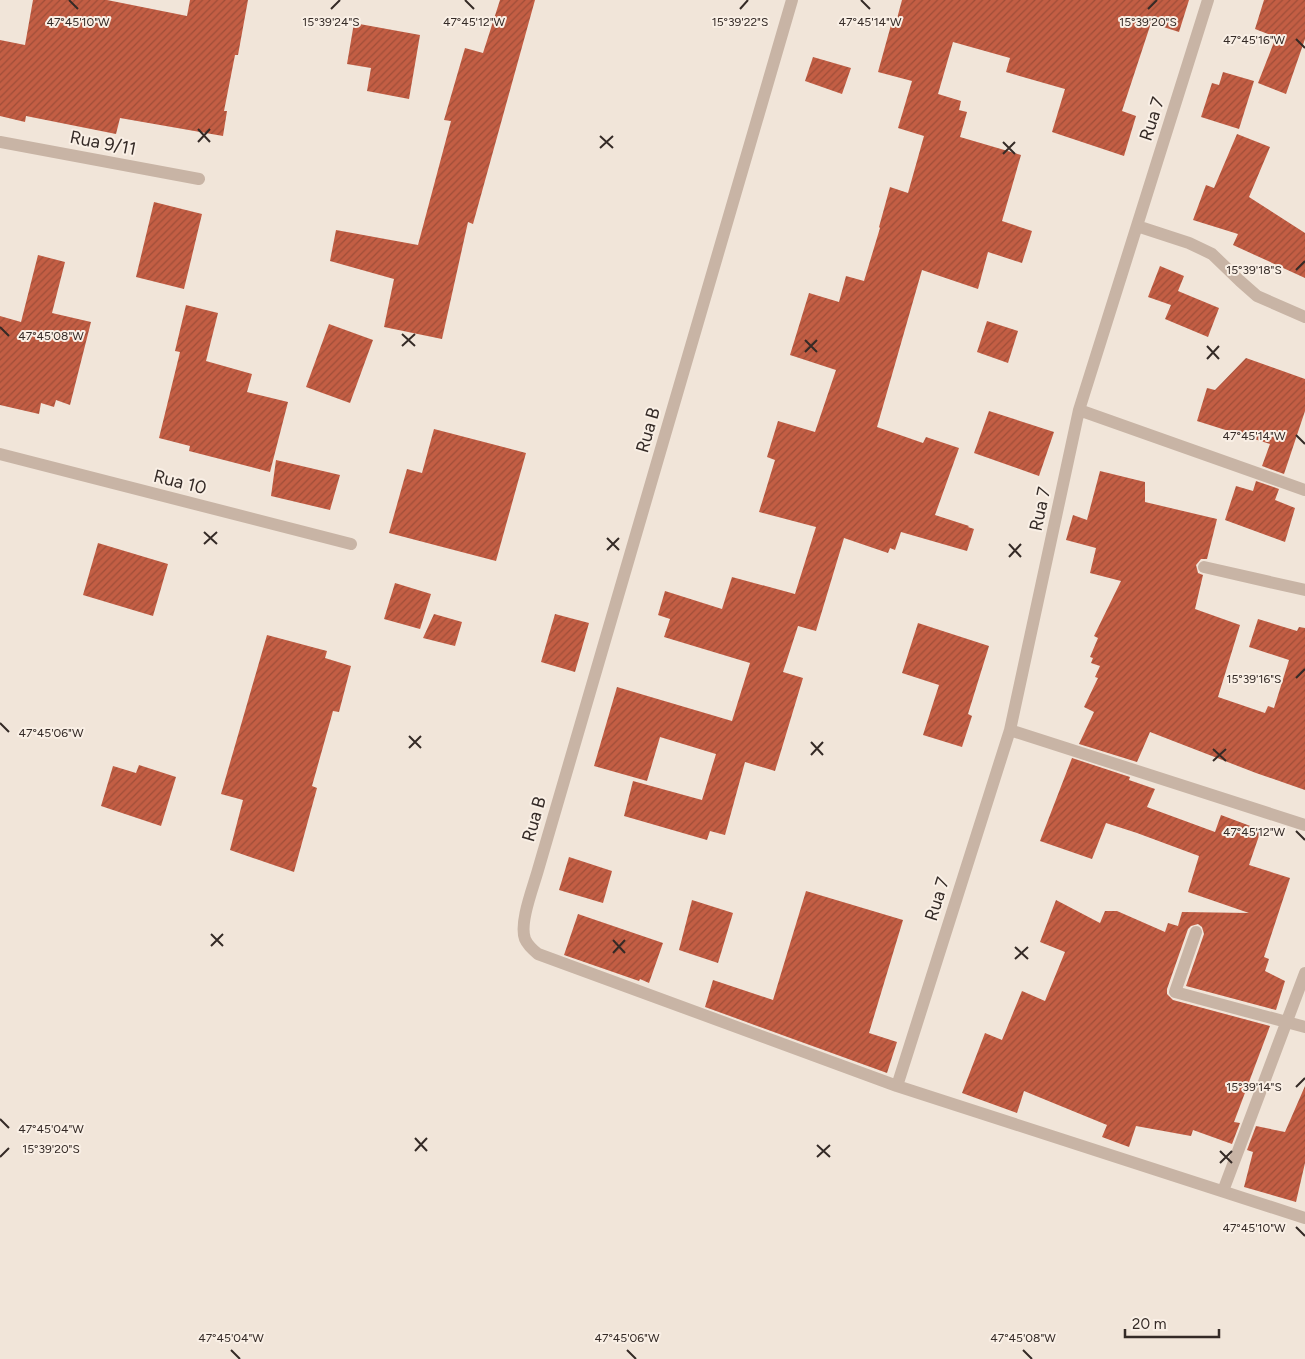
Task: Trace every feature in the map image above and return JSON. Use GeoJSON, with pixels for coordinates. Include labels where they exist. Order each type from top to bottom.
{"type":"FeatureCollection","features":[{"type":"Feature","properties":{"kind":"street","name":"Rua B"},"geometry":{"type":"LineString","coordinates":[[792,0],[538,870],[524,924],[525,939],[538,954],[897,1086],[1305,1218]]}},
{"type":"Feature","properties":{"kind":"street","name":"Rua 7"},"geometry":{"type":"LineString","coordinates":[[897,1086],[1010,730],[1079,410],[1208,0]]}},
{"type":"Feature","properties":{"kind":"street","name":"Rua 9/11"},"geometry":{"type":"LineString","coordinates":[[0,142],[199,179]]}},
{"type":"Feature","properties":{"kind":"street"},"geometry":{"type":"LineString","coordinates":[[1137,226],[1189,243],[1212,254],[1257,296],[1305,317]]}},
{"type":"Feature","properties":{"kind":"street"},"geometry":{"type":"LineString","coordinates":[[1079,410],[1305,490]]}},
{"type":"Feature","properties":{"kind":"street","name":"Rua 10"},"geometry":{"type":"LineString","coordinates":[[0,454],[351,544]]}},
{"type":"Feature","properties":{"kind":"street"},"geometry":{"type":"LineString","coordinates":[[1204,567],[1305,590]]}},
{"type":"Feature","properties":{"kind":"street"},"geometry":{"type":"LineString","coordinates":[[1010,730],[1305,825]]}},
{"type":"Feature","properties":{"kind":"street"},"geometry":{"type":"LineString","coordinates":[[1196,932],[1174,992],[1305,1027]]}},
{"type":"Feature","properties":{"kind":"street"},"geometry":{"type":"LineString","coordinates":[[1223,1191],[1305,973]]}},
{"type":"Feature","properties":{"kind":"building"},"geometry":{"type":"Polygon","coordinates":[[[33,0],[107,0],[187,16],[190,0],[248,0],[238,55],[235,55],[224,111],[227,111],[223,136],[120,118],[116,134],[26,116],[25,122],[0,116],[0,40],[25,45],[33,0]]]}},
{"type":"Feature","properties":{"kind":"building"},"geometry":{"type":"Polygon","coordinates":[[[500,0],[535,0],[473,224],[468,222],[442,339],[384,327],[394,279],[330,261],[336,230],[418,245],[451,121],[444,120],[465,48],[483,53],[500,0]]]}},
{"type":"Feature","properties":{"kind":"building"},"geometry":{"type":"Polygon","coordinates":[[[902,0],[1189,0],[1179,32],[1151,23],[1122,111],[1136,116],[1124,156],[1052,132],[1065,89],[1006,72],[1010,58],[953,42],[938,94],[961,101],[959,110],[967,112],[960,137],[1021,155],[1002,221],[1032,231],[1022,263],[988,252],[978,289],[922,270],[877,427],[923,443],[926,437],[959,448],[935,515],[974,529],[967,551],[901,532],[895,550],[890,548],[888,553],[844,538],[816,631],[798,626],[783,672],[803,678],[775,771],[745,762],[725,835],[710,831],[707,840],[624,816],[633,781],[702,800],[716,754],[660,737],[647,781],[594,766],[617,687],[732,721],[750,663],[664,637],[670,619],[658,615],[665,591],[722,609],[732,577],[795,594],[816,527],[759,512],[775,460],[767,457],[778,421],[815,432],[836,370],[790,355],[809,293],[839,302],[846,276],[864,281],[890,187],[908,193],[924,136],[898,128],[912,81],[878,72],[891,25],[895,26],[902,0]]]}},
{"type":"Feature","properties":{"kind":"building"},"geometry":{"type":"Polygon","coordinates":[[[1264,0],[1305,0],[1305,39],[1286,94],[1258,83],[1276,37],[1255,29],[1264,0]]]}},
{"type":"Feature","properties":{"kind":"building"},"geometry":{"type":"Polygon","coordinates":[[[354,23],[420,35],[409,99],[367,91],[371,68],[347,64],[354,23]]]}},
{"type":"Feature","properties":{"kind":"building"},"geometry":{"type":"Polygon","coordinates":[[[813,57],[851,68],[842,94],[805,81],[813,57]]]}},
{"type":"Feature","properties":{"kind":"building"},"geometry":{"type":"Polygon","coordinates":[[[1223,72],[1254,81],[1239,129],[1201,117],[1212,83],[1219,85],[1223,72]]]}},
{"type":"Feature","properties":{"kind":"building"},"geometry":{"type":"Polygon","coordinates":[[[1237,134],[1270,147],[1249,197],[1305,233],[1305,278],[1233,245],[1238,234],[1193,220],[1206,185],[1214,188],[1237,134]]]}},
{"type":"Feature","properties":{"kind":"building"},"geometry":{"type":"Polygon","coordinates":[[[154,202],[202,214],[184,289],[136,277],[154,202]]]}},
{"type":"Feature","properties":{"kind":"building"},"geometry":{"type":"Polygon","coordinates":[[[38,255],[65,262],[52,313],[91,322],[70,405],[56,400],[54,407],[41,403],[39,414],[0,405],[0,316],[21,322],[38,255]]]}},
{"type":"Feature","properties":{"kind":"building"},"geometry":{"type":"Polygon","coordinates":[[[1160,266],[1184,276],[1178,291],[1219,308],[1208,337],[1165,319],[1171,305],[1148,297],[1160,266]]]}},
{"type":"Feature","properties":{"kind":"building"},"geometry":{"type":"Polygon","coordinates":[[[186,305],[218,313],[206,361],[252,374],[247,392],[288,402],[270,472],[189,451],[190,446],[159,438],[180,352],[175,351],[186,305]]]}},
{"type":"Feature","properties":{"kind":"building"},"geometry":{"type":"Polygon","coordinates":[[[987,321],[1018,331],[1008,363],[977,352],[987,321]]]}},
{"type":"Feature","properties":{"kind":"building"},"geometry":{"type":"Polygon","coordinates":[[[329,324],[373,340],[350,403],[306,387],[329,324]]]}},
{"type":"Feature","properties":{"kind":"building"},"geometry":{"type":"Polygon","coordinates":[[[1246,358],[1305,379],[1305,411],[1284,474],[1262,466],[1270,444],[1197,421],[1207,388],[1215,390],[1246,358]]]}},
{"type":"Feature","properties":{"kind":"building"},"geometry":{"type":"Polygon","coordinates":[[[989,411],[1054,432],[1039,476],[974,453],[989,411]]]}},
{"type":"Feature","properties":{"kind":"building"},"geometry":{"type":"Polygon","coordinates":[[[434,429],[526,453],[496,561],[389,533],[407,469],[422,473],[434,429]]]}},
{"type":"Feature","properties":{"kind":"building"},"geometry":{"type":"Polygon","coordinates":[[[276,460],[340,475],[330,510],[271,496],[276,460]]]}},
{"type":"Feature","properties":{"kind":"building"},"geometry":{"type":"Polygon","coordinates":[[[1100,471],[1145,482],[1145,502],[1217,519],[1207,559],[1201,559],[1196,565],[1198,573],[1203,575],[1195,609],[1240,625],[1218,697],[1265,713],[1268,706],[1274,708],[1289,660],[1249,647],[1258,619],[1297,631],[1299,627],[1305,628],[1305,790],[1150,732],[1137,762],[1079,744],[1094,712],[1084,707],[1098,678],[1095,677],[1100,666],[1091,663],[1093,658],[1090,657],[1098,638],[1094,636],[1121,581],[1090,573],[1096,548],[1066,540],[1073,515],[1087,520],[1100,471]]]}},
{"type":"Feature","properties":{"kind":"building"},"geometry":{"type":"Polygon","coordinates":[[[1256,481],[1279,489],[1275,500],[1295,508],[1285,542],[1225,520],[1236,486],[1253,491],[1256,481]]]}},
{"type":"Feature","properties":{"kind":"building"},"geometry":{"type":"Polygon","coordinates":[[[98,543],[168,564],[153,616],[83,595],[98,543]]]}},
{"type":"Feature","properties":{"kind":"building"},"geometry":{"type":"Polygon","coordinates":[[[395,583],[431,594],[420,629],[384,619],[395,583]]]}},
{"type":"Feature","properties":{"kind":"building"},"geometry":{"type":"Polygon","coordinates":[[[434,614],[462,622],[455,646],[423,638],[434,614]]]}},
{"type":"Feature","properties":{"kind":"building"},"geometry":{"type":"Polygon","coordinates":[[[555,614],[589,623],[575,672],[541,662],[555,614]]]}},
{"type":"Feature","properties":{"kind":"building"},"geometry":{"type":"Polygon","coordinates":[[[918,623],[989,646],[968,714],[972,716],[962,747],[923,735],[939,685],[902,673],[918,623]]]}},
{"type":"Feature","properties":{"kind":"building"},"geometry":{"type":"Polygon","coordinates":[[[267,635],[327,651],[325,658],[351,666],[339,712],[333,711],[312,786],[317,788],[294,872],[230,850],[243,800],[221,794],[267,635]]]}},
{"type":"Feature","properties":{"kind":"building"},"geometry":{"type":"Polygon","coordinates":[[[1072,758],[1130,777],[1129,780],[1155,789],[1147,807],[1215,832],[1221,815],[1261,830],[1249,865],[1290,878],[1264,957],[1269,959],[1265,971],[1285,981],[1276,1010],[1186,986],[1204,934],[1202,927],[1198,924],[1188,929],[1167,989],[1167,994],[1173,1000],[1270,1026],[1234,1122],[1240,1123],[1232,1144],[1193,1130],[1191,1136],[1136,1126],[1129,1147],[1102,1137],[1107,1125],[1024,1091],[1017,1113],[962,1093],[985,1033],[1002,1040],[1022,991],[1045,1001],[1065,952],[1040,942],[1056,900],[1100,923],[1105,911],[1117,911],[1165,932],[1168,923],[1178,926],[1182,912],[1249,913],[1188,892],[1199,856],[1137,833],[1106,823],[1092,859],[1040,841],[1072,758]]]}},
{"type":"Feature","properties":{"kind":"building"},"geometry":{"type":"Polygon","coordinates":[[[139,765],[176,777],[161,826],[101,806],[113,766],[136,773],[139,765]]]}},
{"type":"Feature","properties":{"kind":"building"},"geometry":{"type":"Polygon","coordinates":[[[569,857],[612,871],[603,903],[559,890],[569,857]]]}},
{"type":"Feature","properties":{"kind":"building"},"geometry":{"type":"Polygon","coordinates":[[[806,891],[903,920],[869,1033],[897,1042],[887,1073],[705,1007],[713,980],[773,1000],[806,891]]]}},
{"type":"Feature","properties":{"kind":"building"},"geometry":{"type":"Polygon","coordinates":[[[692,900],[733,913],[718,963],[679,950],[692,900]]]}},
{"type":"Feature","properties":{"kind":"building"},"geometry":{"type":"Polygon","coordinates":[[[578,914],[663,943],[649,983],[564,955],[578,914]]]}},
{"type":"Feature","properties":{"kind":"building"},"geometry":{"type":"Polygon","coordinates":[[[1305,1086],[1305,1163],[1296,1202],[1244,1187],[1253,1152],[1247,1150],[1256,1126],[1285,1132],[1305,1086]]]}}]}
